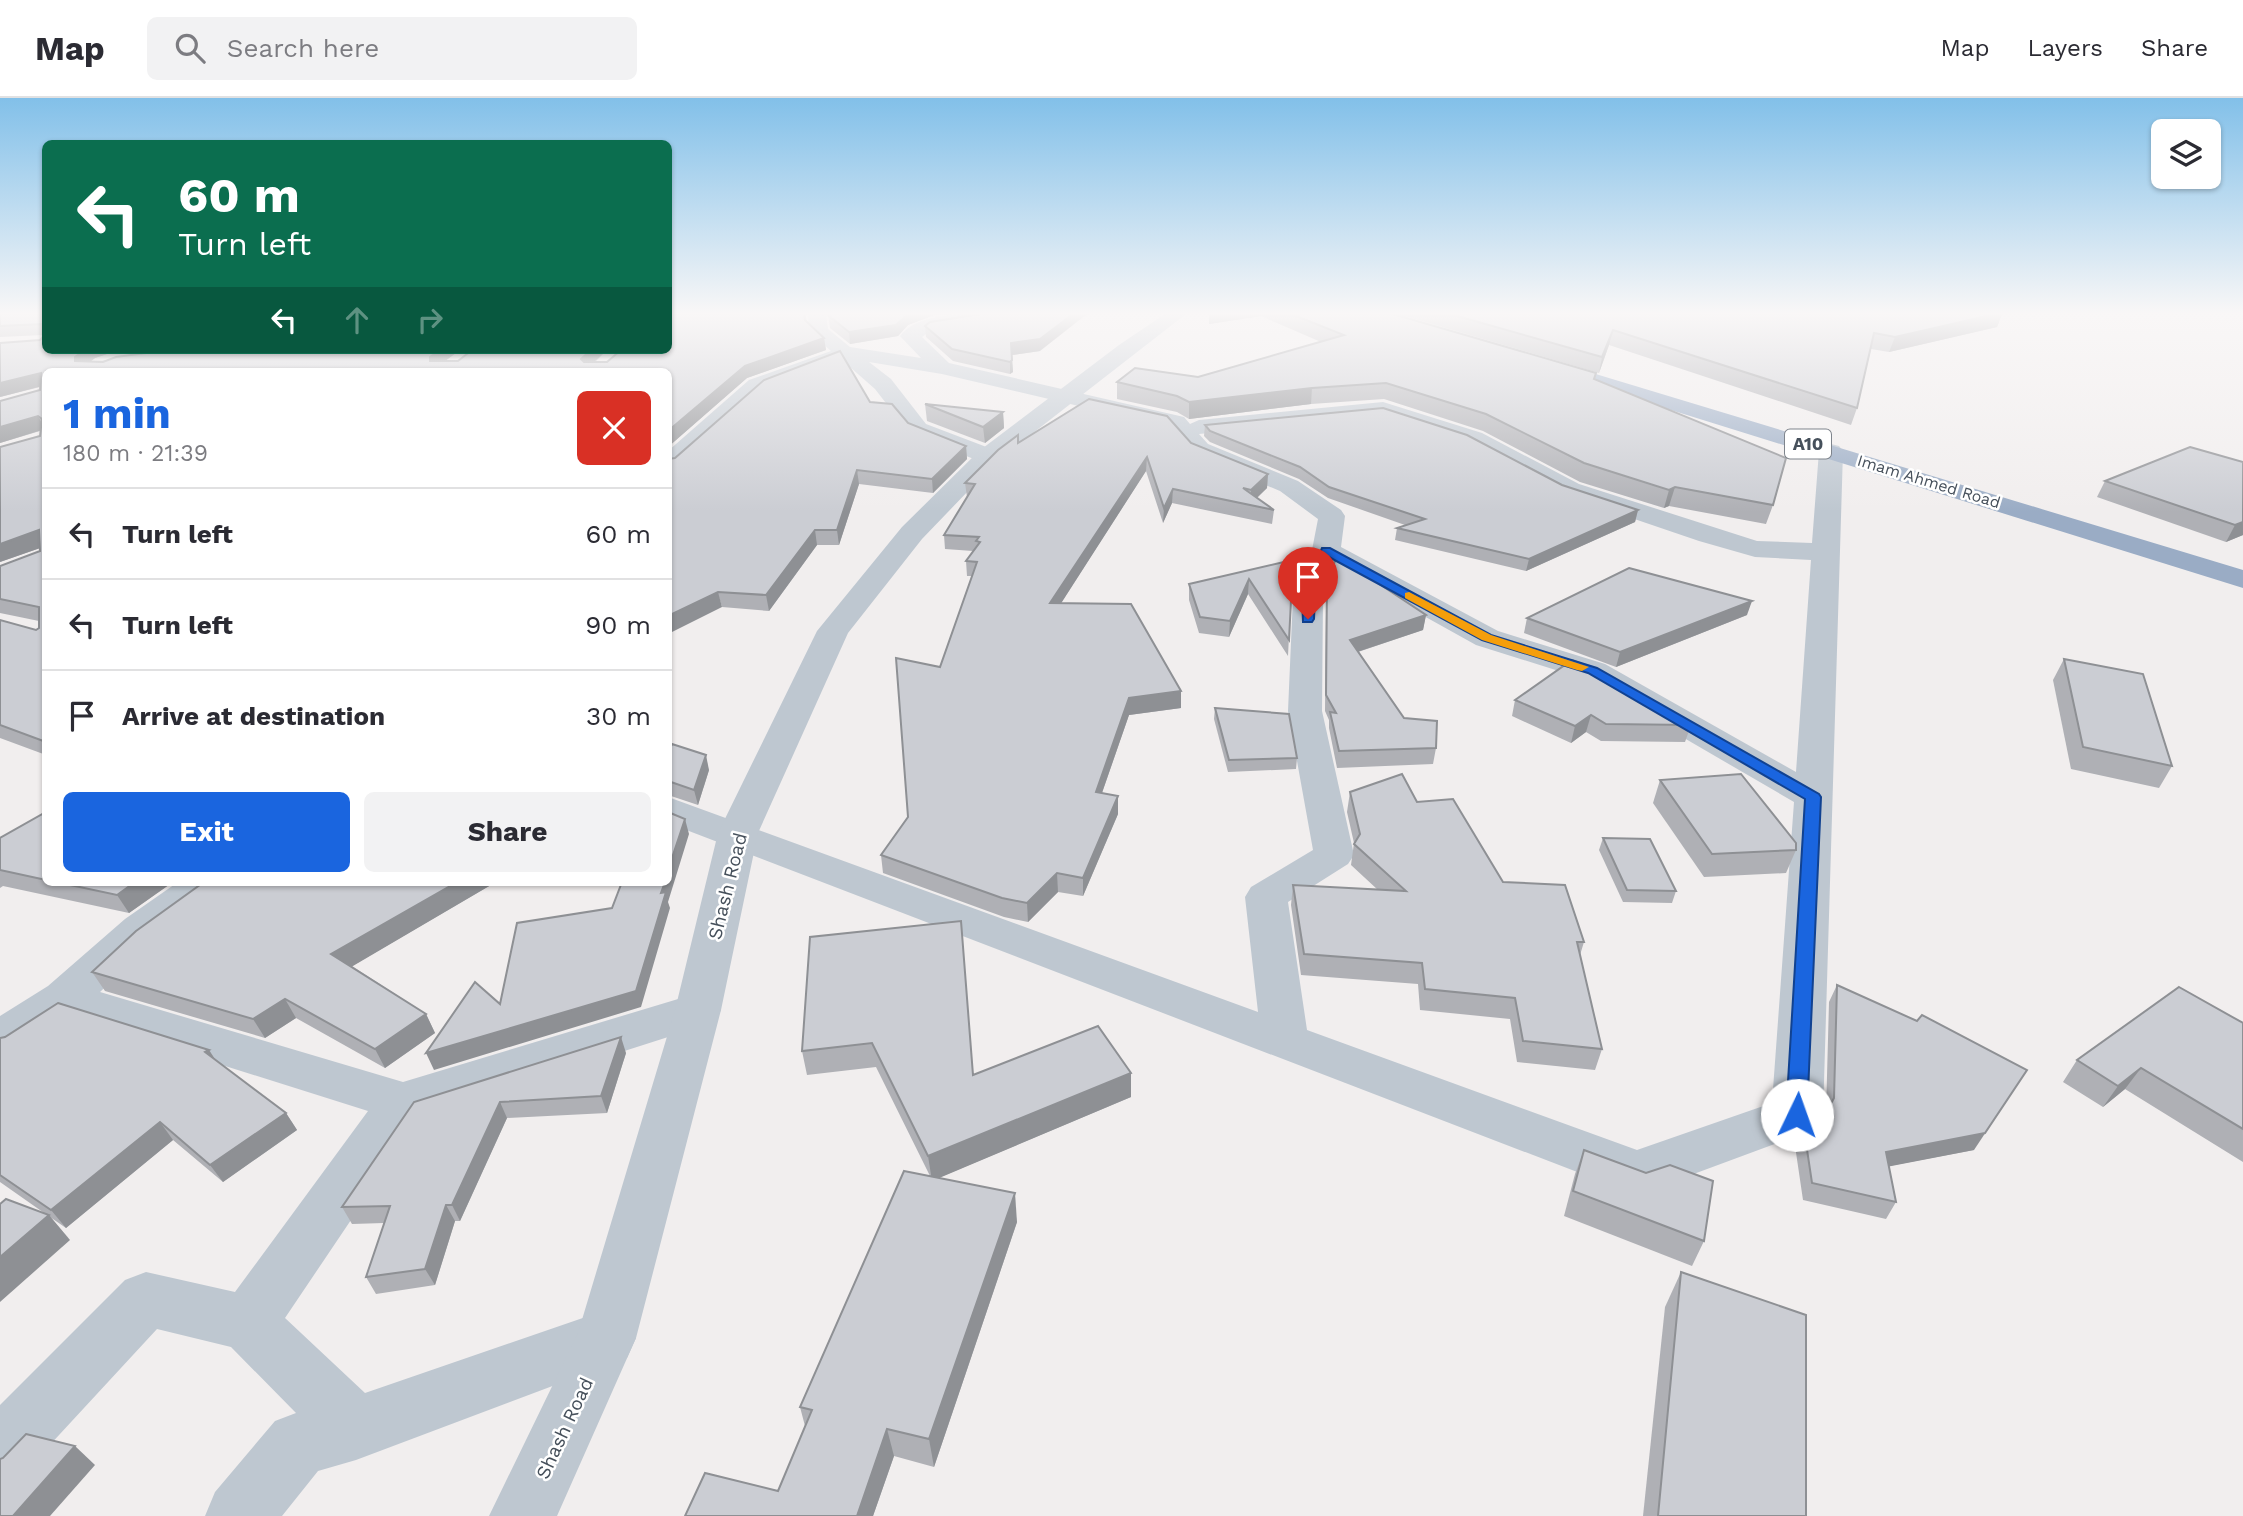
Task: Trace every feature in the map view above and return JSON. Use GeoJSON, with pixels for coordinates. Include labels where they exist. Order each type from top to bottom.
{"type":"FeatureCollection","features":[{"type":"Feature","properties":{"kind":"highway","name":"Imam Ahmed Road"},"geometry":{"type":"LineString","coordinates":[[1596,380],[2243,579]]}},
{"type":"Feature","properties":{"kind":"street"},"geometry":{"type":"LineString","coordinates":[[672,460],[757,385],[770,380]]}},
{"type":"Feature","properties":{"kind":"street"},"geometry":{"type":"LineString","coordinates":[[878,380],[918,429],[988,456]]}},
{"type":"Feature","properties":{"kind":"street"},"geometry":{"type":"LineString","coordinates":[[993,380],[1176,422],[1200,449],[1289,486],[1332,516],[1326,550],[1308,596],[1305,711],[1334,855],[1266,897],[1285,1041]]}},
{"type":"Feature","properties":{"kind":"street","name":"Shash Road"},"geometry":{"type":"LineString","coordinates":[[523,1516],[606,1338],[698,1010],[738,833],[833,631],[912,533],[988,456],[1085,380]]}},
{"type":"Feature","properties":{"kind":"street"},"geometry":{"type":"LineString","coordinates":[[1183,429],[1311,414],[1383,409],[1474,438],[1570,489],[1696,531],[1755,549],[1826,552]]}},
{"type":"Feature","properties":{"kind":"street"},"geometry":{"type":"LineString","coordinates":[[672,810],[1637,1173],[1797,1115],[1831,451]]}},
{"type":"Feature","properties":{"kind":"street"},"geometry":{"type":"LineString","coordinates":[[1326,550],[1487,638],[1592,671],[1813,797]]}},
{"type":"Feature","properties":{"kind":"street"},"geometry":{"type":"LineString","coordinates":[[0,1040],[64,998],[140,929],[201,886]]}},
{"type":"Feature","properties":{"kind":"street"},"geometry":{"type":"LineString","coordinates":[[64,998],[402,1102],[698,1010]]}},
{"type":"Feature","properties":{"kind":"street"},"geometry":{"type":"LineString","coordinates":[[248,1323],[402,1102]]}},
{"type":"Feature","properties":{"kind":"street"},"geometry":{"type":"LineString","coordinates":[[0,1451],[146,1299],[248,1323],[356,1428]]}},
{"type":"Feature","properties":{"kind":"street"},"geometry":{"type":"LineString","coordinates":[[239,1516],[298,1444],[356,1428],[606,1338]]}},
{"type":"Feature","properties":{"kind":"building"},"geometry":{"type":"Polygon","coordinates":[[[42,380],[42,419],[38,416],[0,427],[0,401],[40,390],[42,380]]]}},
{"type":"Feature","properties":{"kind":"building"},"geometry":{"type":"Polygon","coordinates":[[[672,380],[728,380],[672,428],[672,380]]]}},
{"type":"Feature","properties":{"kind":"building"},"geometry":{"type":"Polygon","coordinates":[[[764,380],[857,380],[870,402],[892,404],[908,423],[966,446],[932,479],[857,470],[837,530],[815,530],[766,595],[718,592],[672,614],[672,458],[764,380]]]}},
{"type":"Feature","properties":{"kind":"building"},"geometry":{"type":"Polygon","coordinates":[[[1597,380],[1786,458],[1773,505],[1675,487],[1669,490],[1584,463],[1486,414],[1386,383],[1312,388],[1189,402],[1177,396],[1117,382],[1597,380]]]}},
{"type":"Feature","properties":{"kind":"building"},"geometry":{"type":"Polygon","coordinates":[[[1770,380],[1863,380],[1857,408],[1770,380]]]}},
{"type":"Feature","properties":{"kind":"building"},"geometry":{"type":"Polygon","coordinates":[[[1089,399],[1167,416],[1191,443],[1268,474],[1251,490],[1243,488],[1274,510],[1173,489],[1164,508],[1147,457],[1050,603],[1131,604],[1181,691],[1129,698],[1096,792],[1118,796],[1083,878],[1057,873],[1027,903],[1002,898],[881,855],[908,817],[896,658],[940,667],[977,562],[966,561],[980,542],[976,541],[979,537],[944,535],[975,484],[965,483],[998,450],[1018,435],[1018,443],[1089,399]]]}},
{"type":"Feature","properties":{"kind":"building"},"geometry":{"type":"Polygon","coordinates":[[[925,404],[1003,412],[983,427],[925,404]]]}},
{"type":"Feature","properties":{"kind":"building"},"geometry":{"type":"Polygon","coordinates":[[[1383,408],[1467,435],[1562,485],[1638,510],[1529,559],[1397,528],[1425,519],[1329,487],[1300,467],[1210,431],[1205,425],[1383,408]]]}},
{"type":"Feature","properties":{"kind":"building"},"geometry":{"type":"Polygon","coordinates":[[[42,419],[42,741],[0,725],[0,620],[36,630],[39,628],[39,607],[0,599],[0,566],[40,551],[39,530],[0,544],[0,447],[40,436],[42,419]]]}},
{"type":"Feature","properties":{"kind":"building"},"geometry":{"type":"Polygon","coordinates":[[[2190,447],[2243,462],[2243,522],[2235,525],[2105,481],[2190,447]]]}},
{"type":"Feature","properties":{"kind":"building"},"geometry":{"type":"Polygon","coordinates":[[[1337,556],[1426,615],[1350,640],[1404,718],[1437,721],[1436,748],[1339,751],[1330,712],[1336,713],[1326,695],[1327,582],[1337,556]]]}},
{"type":"Feature","properties":{"kind":"building"},"geometry":{"type":"Polygon","coordinates":[[[1301,558],[1292,581],[1289,640],[1249,579],[1230,621],[1200,617],[1189,584],[1301,558]]]}},
{"type":"Feature","properties":{"kind":"building"},"geometry":{"type":"Polygon","coordinates":[[[1629,568],[1752,601],[1620,652],[1527,618],[1629,568]]]}},
{"type":"Feature","properties":{"kind":"building"},"geometry":{"type":"Polygon","coordinates":[[[2064,659],[2143,674],[2172,766],[2083,747],[2064,659]]]}},
{"type":"Feature","properties":{"kind":"building"},"geometry":{"type":"Polygon","coordinates":[[[1572,660],[1590,667],[1691,725],[1606,724],[1591,715],[1575,726],[1515,700],[1572,660]]]}},
{"type":"Feature","properties":{"kind":"building"},"geometry":{"type":"Polygon","coordinates":[[[1215,708],[1289,714],[1297,758],[1229,760],[1215,708]]]}},
{"type":"Feature","properties":{"kind":"building"},"geometry":{"type":"Polygon","coordinates":[[[672,744],[706,755],[694,790],[672,782],[672,744]]]}},
{"type":"Feature","properties":{"kind":"building"},"geometry":{"type":"Polygon","coordinates":[[[1402,774],[1417,802],[1453,799],[1503,882],[1565,885],[1584,942],[1577,942],[1602,1049],[1523,1041],[1515,998],[1425,989],[1422,963],[1304,954],[1293,885],[1406,891],[1354,844],[1360,834],[1350,792],[1402,774]]]}},
{"type":"Feature","properties":{"kind":"building"},"geometry":{"type":"Polygon","coordinates":[[[1741,774],[1796,843],[1796,850],[1712,854],[1660,780],[1741,774]]]}},
{"type":"Feature","properties":{"kind":"building"},"geometry":{"type":"Polygon","coordinates":[[[42,814],[42,879],[0,870],[0,838],[42,814]]]}},
{"type":"Feature","properties":{"kind":"building"},"geometry":{"type":"Polygon","coordinates":[[[672,814],[685,819],[672,858],[672,814]]]}},
{"type":"Feature","properties":{"kind":"building"},"geometry":{"type":"Polygon","coordinates":[[[1603,838],[1650,839],[1676,891],[1627,890],[1603,838]]]}},
{"type":"Feature","properties":{"kind":"building"},"geometry":{"type":"Polygon","coordinates":[[[75,886],[129,886],[117,895],[75,886]]]}},
{"type":"Feature","properties":{"kind":"building"},"geometry":{"type":"Polygon","coordinates":[[[198,886],[450,886],[331,954],[426,1014],[375,1049],[285,999],[253,1019],[92,972],[136,931],[198,886]]]}},
{"type":"Feature","properties":{"kind":"building"},"geometry":{"type":"Polygon","coordinates":[[[620,886],[664,886],[661,893],[666,892],[636,991],[426,1053],[475,982],[500,1004],[517,923],[612,908],[620,886]]]}},
{"type":"Feature","properties":{"kind":"building"},"geometry":{"type":"Polygon","coordinates":[[[961,921],[973,1075],[1098,1026],[1131,1073],[928,1156],[872,1043],[802,1051],[810,937],[961,921]]]}},
{"type":"Feature","properties":{"kind":"building"},"geometry":{"type":"Polygon","coordinates":[[[1837,985],[1917,1021],[1922,1015],[2027,1070],[1985,1133],[1886,1152],[1896,1202],[1812,1183],[1803,1123],[1825,1115],[1834,1098],[1837,985]]]}},
{"type":"Feature","properties":{"kind":"building"},"geometry":{"type":"Polygon","coordinates":[[[2179,987],[2243,1023],[2243,1129],[2141,1068],[2118,1086],[2077,1060],[2179,987]]]}},
{"type":"Feature","properties":{"kind":"building"},"geometry":{"type":"Polygon","coordinates":[[[58,1003],[209,1050],[205,1052],[286,1113],[210,1165],[160,1122],[51,1210],[0,1175],[0,1038],[58,1003]]]}},
{"type":"Feature","properties":{"kind":"building"},"geometry":{"type":"Polygon","coordinates":[[[621,1037],[601,1096],[500,1102],[452,1205],[446,1205],[425,1269],[366,1277],[390,1206],[342,1207],[414,1102],[621,1037]]]}},
{"type":"Feature","properties":{"kind":"building"},"geometry":{"type":"Polygon","coordinates":[[[1584,1150],[1646,1173],[1670,1165],[1713,1181],[1704,1241],[1573,1191],[1584,1150]]]}},
{"type":"Feature","properties":{"kind":"building"},"geometry":{"type":"Polygon","coordinates":[[[904,1171],[1015,1193],[929,1439],[887,1429],[857,1516],[685,1516],[705,1473],[778,1491],[812,1410],[800,1407],[904,1171]]]}},
{"type":"Feature","properties":{"kind":"building"},"geometry":{"type":"Polygon","coordinates":[[[6,1199],[49,1215],[0,1257],[0,1204],[6,1199]]]}},
{"type":"Feature","properties":{"kind":"building"},"geometry":{"type":"Polygon","coordinates":[[[1681,1272],[1806,1315],[1806,1516],[1658,1516],[1681,1272]]]}},
{"type":"Feature","properties":{"kind":"building"},"geometry":{"type":"Polygon","coordinates":[[[26,1434],[75,1446],[13,1516],[0,1516],[0,1459],[26,1434]]]}},
{"type":"Feature","properties":{"kind":"slow traffic"},"geometry":{"type":"LineString","coordinates":[[1409,596],[1487,638],[1582,667]]}},
{"type":"Feature","properties":{"kind":"route"},"geometry":{"type":"LineString","coordinates":[[1308,619],[1308,596],[1326,550],[1487,638],[1592,671],[1813,797],[1797,1115]]}}]}
